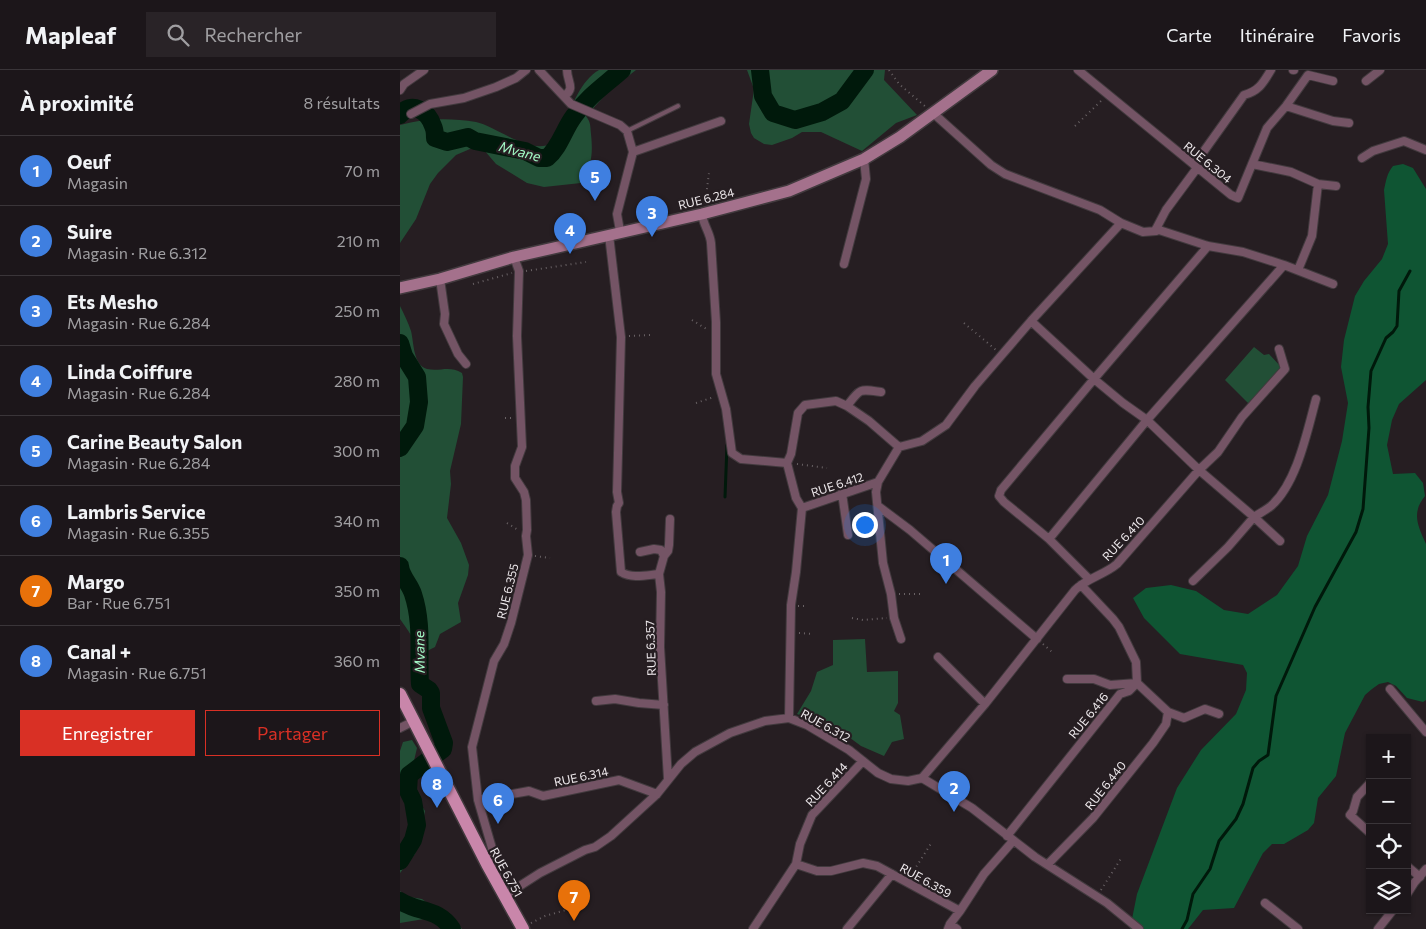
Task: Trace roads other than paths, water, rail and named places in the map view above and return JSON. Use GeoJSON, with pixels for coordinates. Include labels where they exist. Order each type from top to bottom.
{"type":"FeatureCollection","features":[{"type":"Feature","properties":{"kind":"main road","name":"RUE 6.751"},"geometry":{"type":"LineString","coordinates":[[400,694],[487,864],[523,928]]}},
{"type":"Feature","properties":{"kind":"street"},"geometry":{"type":"LineString","coordinates":[[400,90],[404,84],[424,70]]}},
{"type":"Feature","properties":{"kind":"street"},"geometry":{"type":"LineString","coordinates":[[411,114],[430,104],[464,98],[496,87],[516,78],[527,70],[532,73],[539,70],[571,104],[620,125],[627,131],[633,152],[616,214],[620,231]]}},
{"type":"Feature","properties":{"kind":"street"},"geometry":{"type":"LineString","coordinates":[[564,96],[571,86],[567,77],[567,70]]}},
{"type":"Feature","properties":{"kind":"street","name":"RUE 6.284"},"geometry":{"type":"LineString","coordinates":[[400,288],[440,280],[514,257],[620,231],[702,214],[789,191],[864,159],[900,137],[992,70]]}},
{"type":"Feature","properties":{"kind":"street","name":"RUE 6.304"},"geometry":{"type":"LineString","coordinates":[[1078,70],[1195,167],[1231,195],[1238,198],[1268,128],[1286,106],[1308,73],[1333,81]]}},
{"type":"Feature","properties":{"kind":"street"},"geometry":{"type":"LineString","coordinates":[[933,113],[991,165],[1005,174],[1100,210],[1121,223],[1143,232],[1156,231],[1166,210],[1244,95],[1254,92],[1263,83],[1271,70]]}},
{"type":"Feature","properties":{"kind":"street"},"geometry":{"type":"LineString","coordinates":[[1366,81],[1380,70]]}},
{"type":"Feature","properties":{"kind":"street"},"geometry":{"type":"LineString","coordinates":[[1286,106],[1333,121],[1349,124]]}},
{"type":"Feature","properties":{"kind":"street"},"geometry":{"type":"LineString","coordinates":[[633,152],[721,122]]}},
{"type":"Feature","properties":{"kind":"street"},"geometry":{"type":"LineString","coordinates":[[1362,158],[1404,141],[1426,150]]}},
{"type":"Feature","properties":{"kind":"street"},"geometry":{"type":"LineString","coordinates":[[844,264],[866,179],[864,159]]}},
{"type":"Feature","properties":{"kind":"street"},"geometry":{"type":"LineString","coordinates":[[1252,164],[1291,172],[1318,184],[1336,186]]}},
{"type":"Feature","properties":{"kind":"street"},"geometry":{"type":"LineString","coordinates":[[1298,270],[1312,236],[1318,184]]}},
{"type":"Feature","properties":{"kind":"street"},"geometry":{"type":"LineString","coordinates":[[702,214],[703,225],[710,236],[711,243],[717,334],[716,374],[726,409],[732,453],[741,459],[787,463]]}},
{"type":"Feature","properties":{"kind":"street"},"geometry":{"type":"LineString","coordinates":[[802,508],[796,498],[787,463],[791,454],[800,408],[805,405],[836,401],[870,421],[899,447],[922,441],[946,424],[1002,354],[1121,223]]}},
{"type":"Feature","properties":{"kind":"street"},"geometry":{"type":"LineString","coordinates":[[1156,229],[1208,246],[1244,252],[1284,264],[1333,284]]}},
{"type":"Feature","properties":{"kind":"street"},"geometry":{"type":"LineString","coordinates":[[609,235],[622,336],[616,492],[620,503],[617,506],[616,512],[618,541],[621,549],[621,572],[636,576],[659,574]]}},
{"type":"Feature","properties":{"kind":"street"},"geometry":{"type":"LineString","coordinates":[[1089,578],[1049,539],[1004,502],[999,496],[1001,490],[1094,378],[1208,246]]}},
{"type":"Feature","properties":{"kind":"street","name":"RUE 6.355"},"geometry":{"type":"LineString","coordinates":[[487,864],[494,855],[478,800],[472,747],[494,661],[504,644],[511,623],[528,555],[526,500],[524,492],[515,478],[515,466],[522,447],[517,336],[519,272],[514,257]]}},
{"type":"Feature","properties":{"kind":"street"},"geometry":{"type":"LineString","coordinates":[[1049,539],[1148,420],[1284,264]]}},
{"type":"Feature","properties":{"kind":"street"},"geometry":{"type":"LineString","coordinates":[[440,280],[445,314],[444,324],[458,354],[466,364]]}},
{"type":"Feature","properties":{"kind":"street"},"geometry":{"type":"LineString","coordinates":[[1031,321],[1122,403],[1148,420],[1199,470],[1254,516],[1280,541]]}},
{"type":"Feature","properties":{"kind":"street","name":"RUE 6.410"},"geometry":{"type":"LineString","coordinates":[[922,778],[985,704],[1081,584],[1089,578],[1107,572],[1117,564],[1199,470],[1218,452],[1242,417],[1285,369],[1279,349]]}},
{"type":"Feature","properties":{"kind":"street"},"geometry":{"type":"LineString","coordinates":[[847,406],[858,391],[863,389],[881,392]]}},
{"type":"Feature","properties":{"kind":"street"},"geometry":{"type":"LineString","coordinates":[[1192,581],[1228,547],[1254,516],[1270,507],[1285,487],[1303,450],[1316,399]]}},
{"type":"Feature","properties":{"kind":"street","name":"RUE 6.412"},"geometry":{"type":"LineString","coordinates":[[789,718],[791,606],[802,508],[878,482],[899,447]]}},
{"type":"Feature","properties":{"kind":"street"},"geometry":{"type":"LineString","coordinates":[[878,482],[876,492],[883,562],[891,594],[894,618],[901,639]]}},
{"type":"Feature","properties":{"kind":"street"},"geometry":{"type":"LineString","coordinates":[[842,493],[848,535]]}},
{"type":"Feature","properties":{"kind":"street"},"geometry":{"type":"LineString","coordinates":[[878,506],[910,530],[1037,639]]}},
{"type":"Feature","properties":{"kind":"street","name":"RUE 6.357"},"geometry":{"type":"LineString","coordinates":[[668,778],[660,647],[661,592],[659,574],[664,556],[668,551],[670,519]]}},
{"type":"Feature","properties":{"kind":"street"},"geometry":{"type":"LineString","coordinates":[[640,552],[658,549],[661,550],[664,556]]}},
{"type":"Feature","properties":{"kind":"street"},"geometry":{"type":"LineString","coordinates":[[1081,584],[1119,627],[1136,662],[1137,683],[1168,712],[1184,718],[1205,709],[1219,714]]}},
{"type":"Feature","properties":{"kind":"street"},"geometry":{"type":"LineString","coordinates":[[938,657],[985,704]]}},
{"type":"Feature","properties":{"kind":"street"},"geometry":{"type":"LineString","coordinates":[[1067,679],[1094,678],[1110,685],[1137,683]]}},
{"type":"Feature","properties":{"kind":"street","name":"RUE 6.416"},"geometry":{"type":"LineString","coordinates":[[1010,838],[1120,694],[1129,691],[1137,683]]}},
{"type":"Feature","properties":{"kind":"street"},"geometry":{"type":"LineString","coordinates":[[1390,689],[1426,732]]}},
{"type":"Feature","properties":{"kind":"street"},"geometry":{"type":"LineString","coordinates":[[596,702],[615,699],[664,705]]}},
{"type":"Feature","properties":{"kind":"street","name":"RUE 6.440"},"geometry":{"type":"LineString","coordinates":[[1048,864],[1093,818],[1153,743],[1166,724],[1168,712]]}},
{"type":"Feature","properties":{"kind":"street","name":"RUE 6.312"},"geometry":{"type":"LineString","coordinates":[[504,896],[540,873],[602,842],[657,794],[668,778],[695,752],[730,733],[765,720],[789,718],[826,735],[863,760],[878,774],[891,779],[908,782],[922,778]]}},
{"type":"Feature","properties":{"kind":"street"},"geometry":{"type":"LineString","coordinates":[[400,728],[414,721]]}},
{"type":"Feature","properties":{"kind":"street","name":"RUE 6.414"},"geometry":{"type":"LineString","coordinates":[[753,929],[796,864],[800,844],[809,820],[863,760]]}},
{"type":"Feature","properties":{"kind":"street"},"geometry":{"type":"LineString","coordinates":[[922,778],[972,808],[1010,838],[1097,896],[1139,929]]}},
{"type":"Feature","properties":{"kind":"street","name":"RUE 6.314"},"geometry":{"type":"LineString","coordinates":[[478,800],[528,791],[543,796],[620,780],[657,794]]}},
{"type":"Feature","properties":{"kind":"street"},"geometry":{"type":"LineString","coordinates":[[1366,788],[1357,797],[1350,815],[1366,829]]}},
{"type":"Feature","properties":{"kind":"street","name":"RUE 6.359"},"geometry":{"type":"LineString","coordinates":[[796,864],[817,871],[830,871],[863,863],[877,866],[960,911],[1010,838]]}},
{"type":"Feature","properties":{"kind":"street"},"geometry":{"type":"LineString","coordinates":[[1411,869],[1420,877]]}},
{"type":"Feature","properties":{"kind":"street"},"geometry":{"type":"LineString","coordinates":[[1411,888],[1426,869]]}},
{"type":"Feature","properties":{"kind":"street"},"geometry":{"type":"LineString","coordinates":[[847,929],[892,874]]}},
{"type":"Feature","properties":{"kind":"street"},"geometry":{"type":"LineString","coordinates":[[1265,902],[1298,929]]}},
{"type":"Feature","properties":{"kind":"street"},"geometry":{"type":"LineString","coordinates":[[952,927],[960,911]]}},
{"type":"Feature","properties":{"kind":"street"},"geometry":{"type":"LineString","coordinates":[[1378,929],[1390,914]]}},
{"type":"Feature","properties":{"kind":"lane"},"geometry":{"type":"LineString","coordinates":[[627,131],[678,106]]}},
{"type":"Feature","properties":{"kind":"waterway","name":"Mvane"},"geometry":{"type":"LineString","coordinates":[[400,115],[409,108],[419,109],[431,121],[435,138],[447,142],[468,137],[475,141],[525,151],[539,158],[547,158],[555,149],[579,109],[622,70]]}},
{"type":"Feature","properties":{"kind":"waterway","name":"Mvane"},"geometry":{"type":"LineString","coordinates":[[760,70],[763,96],[773,113],[795,120],[822,112],[842,101],[865,70]]}},
{"type":"Feature","properties":{"kind":"waterway"},"geometry":{"type":"LineString","coordinates":[[1182,929],[1187,920],[1193,894],[1210,869],[1219,841],[1236,819],[1243,804],[1253,768],[1268,755],[1276,696],[1315,607],[1356,532],[1363,509],[1371,371],[1386,338],[1397,326],[1399,291],[1410,271]]}},
{"type":"Feature","properties":{"kind":"waterway","name":"Mvane"},"geometry":{"type":"LineString","coordinates":[[400,343],[404,356],[417,377],[419,402],[415,426],[400,448]]}},
{"type":"Feature","properties":{"kind":"waterway"},"geometry":{"type":"LineString","coordinates":[[725,497],[727,445]]}},
{"type":"Feature","properties":{"kind":"waterway","name":"Mvane"},"geometry":{"type":"LineString","coordinates":[[400,566],[402,574],[413,594],[418,616],[420,684],[431,693],[431,708],[444,743],[443,749],[409,775],[408,791],[413,801],[417,825],[413,840],[400,861]]}},
{"type":"Feature","properties":{"kind":"waterway","name":"Mvane"},"geometry":{"type":"LineString","coordinates":[[400,901],[441,917],[452,929]]}},
{"type":"Feature","properties":{"kind":"place","name":"Carine Beauty Salon"},"geometry":{"type":"Point","coordinates":[595,201]}},
{"type":"Feature","properties":{"kind":"place","name":"Ets Mesho"},"geometry":{"type":"Point","coordinates":[652,237]}},
{"type":"Feature","properties":{"kind":"place","name":"Linda Coiffure"},"geometry":{"type":"Point","coordinates":[570,254]}},
{"type":"Feature","properties":{"kind":"place","name":"Oeuf"},"geometry":{"type":"Point","coordinates":[946,584]}},
{"type":"Feature","properties":{"kind":"place","name":"Canal +"},"geometry":{"type":"Point","coordinates":[437,808]}},
{"type":"Feature","properties":{"kind":"place","name":"Suire"},"geometry":{"type":"Point","coordinates":[954,812]}},
{"type":"Feature","properties":{"kind":"place","name":"Lambris Service"},"geometry":{"type":"Point","coordinates":[498,824]}},
{"type":"Feature","properties":{"kind":"place","name":"Margo"},"geometry":{"type":"Point","coordinates":[574,921]}}]}
